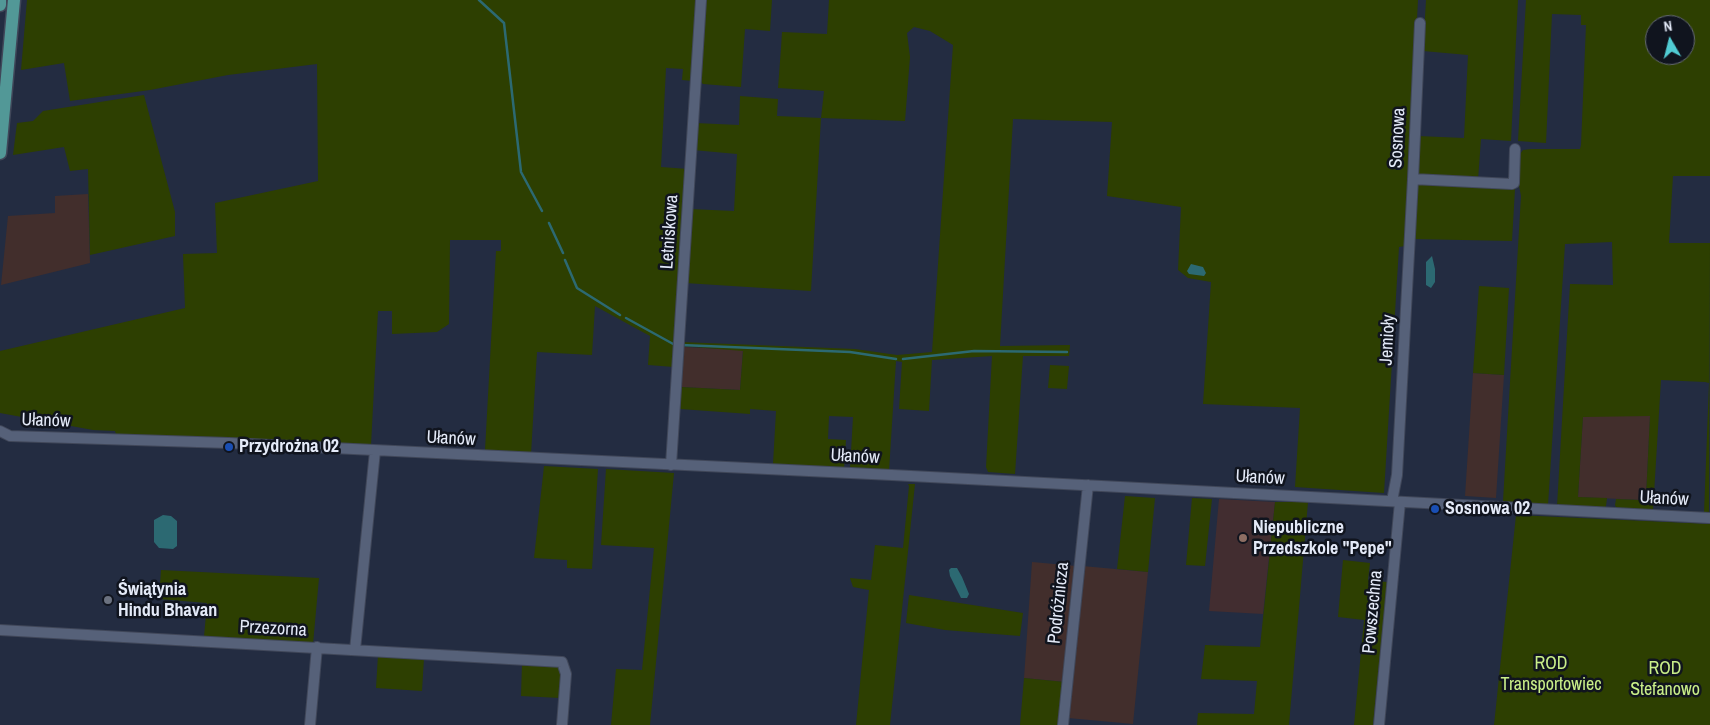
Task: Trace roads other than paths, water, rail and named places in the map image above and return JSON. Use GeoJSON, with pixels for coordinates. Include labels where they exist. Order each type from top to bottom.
{"type":"FeatureCollection","features":[{"type":"Feature","properties":{"kind":"main road"},"geometry":{"type":"LineString","coordinates":[[0,0],[0,5]]}},
{"type":"Feature","properties":{"kind":"main road"},"geometry":{"type":"LineString","coordinates":[[0,153],[14,0]]}},
{"type":"Feature","properties":{"kind":"street","name":"Letniskowa"},"geometry":{"type":"LineString","coordinates":[[671,465],[701,0]]}},
{"type":"Feature","properties":{"kind":"street","name":"Sosnowa"},"geometry":{"type":"LineString","coordinates":[[1420,23],[1412,179],[1512,184],[1514,183],[1515,149]]}},
{"type":"Feature","properties":{"kind":"street","name":"Jemioły"},"geometry":{"type":"LineString","coordinates":[[1396,502],[1412,179]]}},
{"type":"Feature","properties":{"kind":"street","name":"Ułanów"},"geometry":{"type":"LineString","coordinates":[[0,431],[10,436],[375,451],[1088,485],[1710,518]]}},
{"type":"Feature","properties":{"kind":"street"},"geometry":{"type":"LineString","coordinates":[[355,650],[375,451]]}},
{"type":"Feature","properties":{"kind":"street","name":"Podróżnicza"},"geometry":{"type":"LineString","coordinates":[[1063,725],[1088,485]]}},
{"type":"Feature","properties":{"kind":"street","name":"Powszechna"},"geometry":{"type":"LineString","coordinates":[[1379,725],[1396,502]]}},
{"type":"Feature","properties":{"kind":"street","name":"Przezorna"},"geometry":{"type":"LineString","coordinates":[[0,630],[317,648],[310,725]]}},
{"type":"Feature","properties":{"kind":"street"},"geometry":{"type":"LineString","coordinates":[[317,648],[562,662],[566,674],[562,725]]}},
{"type":"Feature","properties":{"kind":"waterway"},"geometry":{"type":"LineString","coordinates":[[479,0],[504,23],[521,172],[542,211]]}},
{"type":"Feature","properties":{"kind":"waterway"},"geometry":{"type":"LineString","coordinates":[[549,223],[563,253]]}},
{"type":"Feature","properties":{"kind":"waterway"},"geometry":{"type":"LineString","coordinates":[[565,260],[577,288],[620,315]]}},
{"type":"Feature","properties":{"kind":"waterway"},"geometry":{"type":"LineString","coordinates":[[626,318],[675,345]]}},
{"type":"Feature","properties":{"kind":"waterway"},"geometry":{"type":"LineString","coordinates":[[681,345],[850,352],[896,359]]}},
{"type":"Feature","properties":{"kind":"waterway"},"geometry":{"type":"LineString","coordinates":[[903,359],[974,351],[1067,352]]}},
{"type":"Feature","properties":{"kind":"place","name":"Przydrożna 02"},"geometry":{"type":"Point","coordinates":[229,447]}},
{"type":"Feature","properties":{"kind":"place","name":"Sosnowa 02"},"geometry":{"type":"Point","coordinates":[1435,509]}},
{"type":"Feature","properties":{"kind":"place","name":"Niepubliczne Przedszkole \"Pepe\""},"geometry":{"type":"Point","coordinates":[1243,538]}},
{"type":"Feature","properties":{"kind":"place","name":"Świątynia Hindu Bhavan"},"geometry":{"type":"Point","coordinates":[108,600]}},
{"type":"Feature","properties":{"kind":"park label","name":"ROD Transportowiec"},"geometry":{"type":"Point","coordinates":[1551,674]}},
{"type":"Feature","properties":{"kind":"park label","name":"ROD Stefanowo"},"geometry":{"type":"Point","coordinates":[1665,680]}}]}
